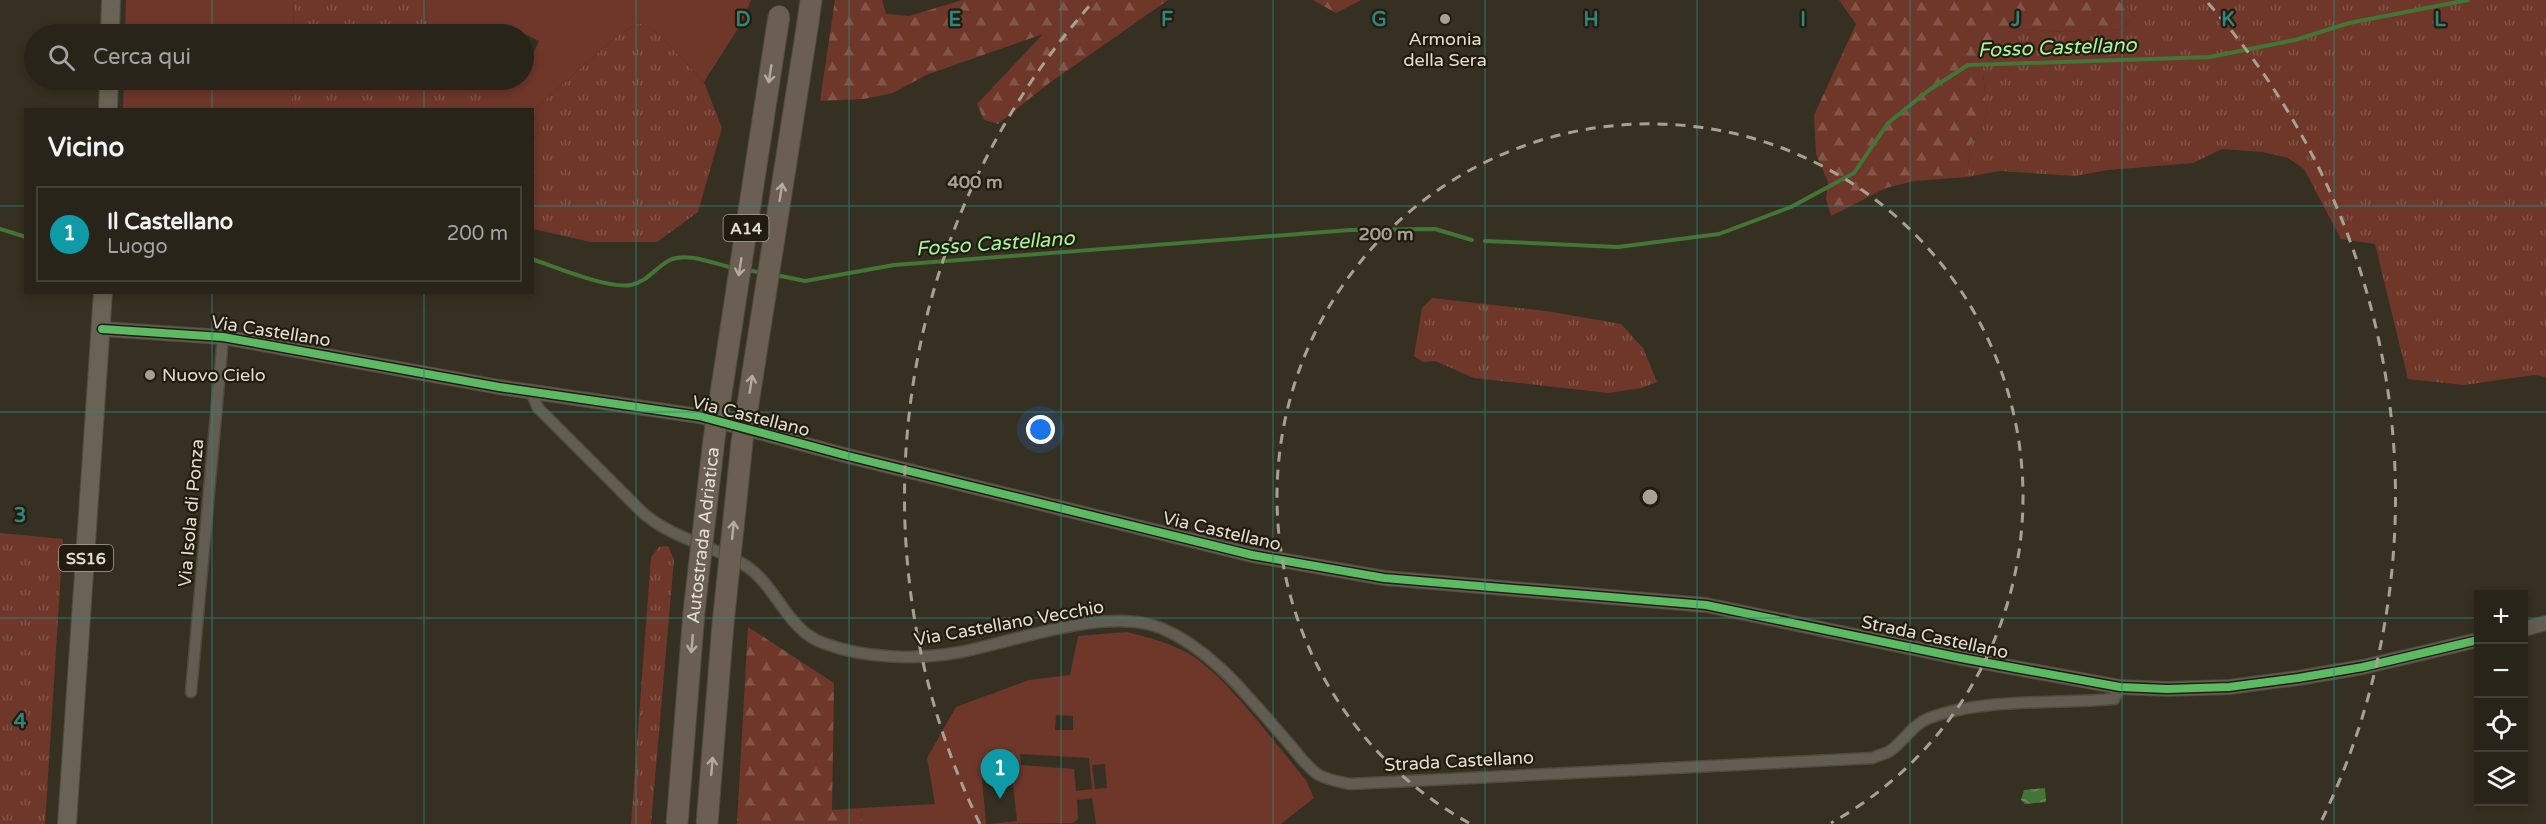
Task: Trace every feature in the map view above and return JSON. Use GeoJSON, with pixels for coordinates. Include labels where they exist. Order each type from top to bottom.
{"type":"FeatureCollection","features":[{"type":"Feature","properties":{"kind":"highway","name":"Autostrada Adriatica"},"geometry":{"type":"LineString","coordinates":[[707,824],[723,624],[742,442],[811,0]]}},
{"type":"Feature","properties":{"kind":"highway","name":"Autostrada Adriatica"},"geometry":{"type":"LineString","coordinates":[[677,824],[694,612],[714,439],[781,8]]}},
{"type":"Feature","properties":{"kind":"main road"},"geometry":{"type":"LineString","coordinates":[[110,24],[111,0]]}},
{"type":"Feature","properties":{"kind":"main road"},"geometry":{"type":"LineString","coordinates":[[108,108],[109,90]]}},
{"type":"Feature","properties":{"kind":"main road","name":"SS16"},"geometry":{"type":"LineString","coordinates":[[67,824],[103,294]]}},
{"type":"Feature","properties":{"kind":"street","name":"Via Castellano"},"geometry":{"type":"LineString","coordinates":[[102,329],[223,337],[531,392],[699,416],[825,450],[1252,555],[1384,578]]}},
{"type":"Feature","properties":{"kind":"street","name":"Via Isola di Ponza"},"geometry":{"type":"LineString","coordinates":[[191,692],[223,337]]}},
{"type":"Feature","properties":{"kind":"street","name":"Via Castellano Vecchio"},"geometry":{"type":"LineString","coordinates":[[531,392],[538,408],[659,527],[744,564],[773,591],[795,623],[819,642],[846,650],[905,657],[960,652],[1094,622],[1134,622],[1160,627],[1200,650],[1243,692],[1318,775]]}},
{"type":"Feature","properties":{"kind":"street","name":"Strada Castellano"},"geometry":{"type":"LineString","coordinates":[[1384,578],[1706,605],[1961,658],[2120,687],[2167,689],[2229,687],[2363,667],[2474,641]]}},
{"type":"Feature","properties":{"kind":"street"},"geometry":{"type":"LineString","coordinates":[[2528,628],[2546,623]]}},
{"type":"Feature","properties":{"kind":"street","name":"Strada Castellano"},"geometry":{"type":"LineString","coordinates":[[1318,775],[1350,784],[1873,758],[1890,750],[1919,724],[1951,711],[2026,703],[2114,699],[2120,687]]}},
{"type":"Feature","properties":{"kind":"green space"},"geometry":{"type":"Polygon","coordinates":[[[126,0],[294,0],[293,24],[125,24],[126,0]]]}},
{"type":"Feature","properties":{"kind":"green space"},"geometry":{"type":"Polygon","coordinates":[[[294,0],[425,0],[428,24],[293,24],[294,0]]]}},
{"type":"Feature","properties":{"kind":"green space"},"geometry":{"type":"Polygon","coordinates":[[[425,0],[751,0],[741,24],[704,82],[659,34],[640,23],[619,34],[537,107],[493,98],[473,90],[534,90],[534,51],[539,41],[534,39],[534,24],[428,24],[425,0]]]}},
{"type":"Feature","properties":{"kind":"green space"},"geometry":{"type":"Polygon","coordinates":[[[835,0],[882,0],[886,14],[909,16],[962,0],[1168,0],[1048,84],[998,124],[984,120],[977,104],[1043,34],[926,75],[893,93],[864,99],[820,101],[835,0]]]}},
{"type":"Feature","properties":{"kind":"green space"},"geometry":{"type":"Polygon","coordinates":[[[1313,0],[1361,0],[1336,13],[1313,0]]]}},
{"type":"Feature","properties":{"kind":"green space"},"geometry":{"type":"Polygon","coordinates":[[[1839,0],[2122,0],[2134,17],[2120,29],[2064,32],[2000,27],[1981,53],[1987,114],[1970,147],[1967,177],[1914,181],[1886,188],[1831,216],[1826,199],[1828,182],[1816,154],[1814,115],[1856,24],[1839,0]]]}},
{"type":"Feature","properties":{"kind":"green space"},"geometry":{"type":"Polygon","coordinates":[[[2122,0],[2546,0],[2546,377],[2534,375],[2464,385],[2408,379],[2375,244],[2341,239],[2304,169],[2288,158],[2263,152],[2222,149],[2193,163],[2108,170],[2075,176],[2000,171],[1967,177],[1970,147],[1987,114],[1981,53],[2000,27],[2064,32],[2120,29],[2134,17],[2122,0]]]}},
{"type":"Feature","properties":{"kind":"green space"},"geometry":{"type":"Polygon","coordinates":[[[640,23],[659,34],[704,82],[722,128],[698,212],[657,242],[591,242],[534,229],[534,108],[291,108],[292,90],[476,90],[537,107],[619,34],[640,23]]]}},
{"type":"Feature","properties":{"kind":"green space"},"geometry":{"type":"Polygon","coordinates":[[[124,90],[292,90],[291,108],[123,108],[124,90]]]}},
{"type":"Feature","properties":{"kind":"green space"},"geometry":{"type":"Polygon","coordinates":[[[1432,298],[1546,311],[1621,324],[1643,348],[1657,382],[1642,388],[1608,393],[1474,378],[1435,361],[1423,362],[1414,356],[1422,308],[1432,298]]]}},
{"type":"Feature","properties":{"kind":"green space"},"geometry":{"type":"Polygon","coordinates":[[[0,533],[63,539],[45,824],[0,824],[0,533]]]}},
{"type":"Feature","properties":{"kind":"green space"},"geometry":{"type":"Polygon","coordinates":[[[668,546],[674,559],[651,824],[631,824],[651,557],[659,547],[668,546]]]}},
{"type":"Feature","properties":{"kind":"green space"},"geometry":{"type":"Polygon","coordinates":[[[748,627],[834,683],[832,810],[861,808],[862,824],[737,824],[748,627]]]}},
{"type":"Feature","properties":{"kind":"green space"},"geometry":{"type":"Polygon","coordinates":[[[1127,632],[1168,644],[1191,655],[1205,665],[1236,695],[1306,780],[1314,798],[1281,824],[1096,824],[1092,798],[1077,800],[1078,819],[1073,823],[988,824],[1017,821],[1012,775],[982,778],[986,824],[862,824],[861,808],[935,804],[927,758],[956,707],[1029,680],[1070,675],[1078,636],[1127,632]],[[1056,715],[1055,730],[1073,730],[1073,716],[1056,715]],[[1020,754],[1021,765],[1074,769],[1076,791],[1092,789],[1089,758],[1020,754]],[[1105,764],[1092,765],[1095,789],[1107,788],[1105,764]]]}},
{"type":"Feature","properties":{"kind":"water"},"geometry":{"type":"Polygon","coordinates":[[[2045,788],[2046,802],[2025,804],[2021,800],[2024,790],[2045,788]]]}},
{"type":"Feature","properties":{"kind":"waterway","name":"Fosso Castellano"},"geometry":{"type":"LineString","coordinates":[[1485,241],[1618,247],[1719,234],[1791,207],[1854,173],[1888,123],[1929,90],[1968,65],[2210,57],[2295,40],[2349,23],[2468,0]]}},
{"type":"Feature","properties":{"kind":"waterway","name":"Fosso Castellano"},"geometry":{"type":"LineString","coordinates":[[0,229],[24,236]]}},
{"type":"Feature","properties":{"kind":"waterway","name":"Fosso Castellano"},"geometry":{"type":"LineString","coordinates":[[776,275],[805,281],[894,265],[1350,230],[1435,229],[1472,240]]}},
{"type":"Feature","properties":{"kind":"waterway","name":"Fosso Castellano"},"geometry":{"type":"LineString","coordinates":[[534,260],[609,284],[621,285],[631,285],[642,281],[665,263],[677,258],[693,258],[733,268]]}},
{"type":"Feature","properties":{"kind":"waterway","name":"Fosso Castellano"},"geometry":{"type":"LineString","coordinates":[[747,270],[763,273]]}},
{"type":"Feature","properties":{"kind":"cycle path"},"geometry":{"type":"LineString","coordinates":[[102,329],[223,337],[499,387],[699,416],[848,456],[1252,555],[1384,578],[1706,605],[1961,658],[2120,687],[2167,689],[2229,687],[2363,667],[2474,641]]}},
{"type":"Feature","properties":{"kind":"place","name":"Armonia della Sera"},"geometry":{"type":"Point","coordinates":[1445,19]}},
{"type":"Feature","properties":{"kind":"place","name":"Nuovo Cielo"},"geometry":{"type":"Point","coordinates":[150,375]}},
{"type":"Feature","properties":{"kind":"place","name":"Il Castellano"},"geometry":{"type":"Point","coordinates":[1000,799]}}]}
